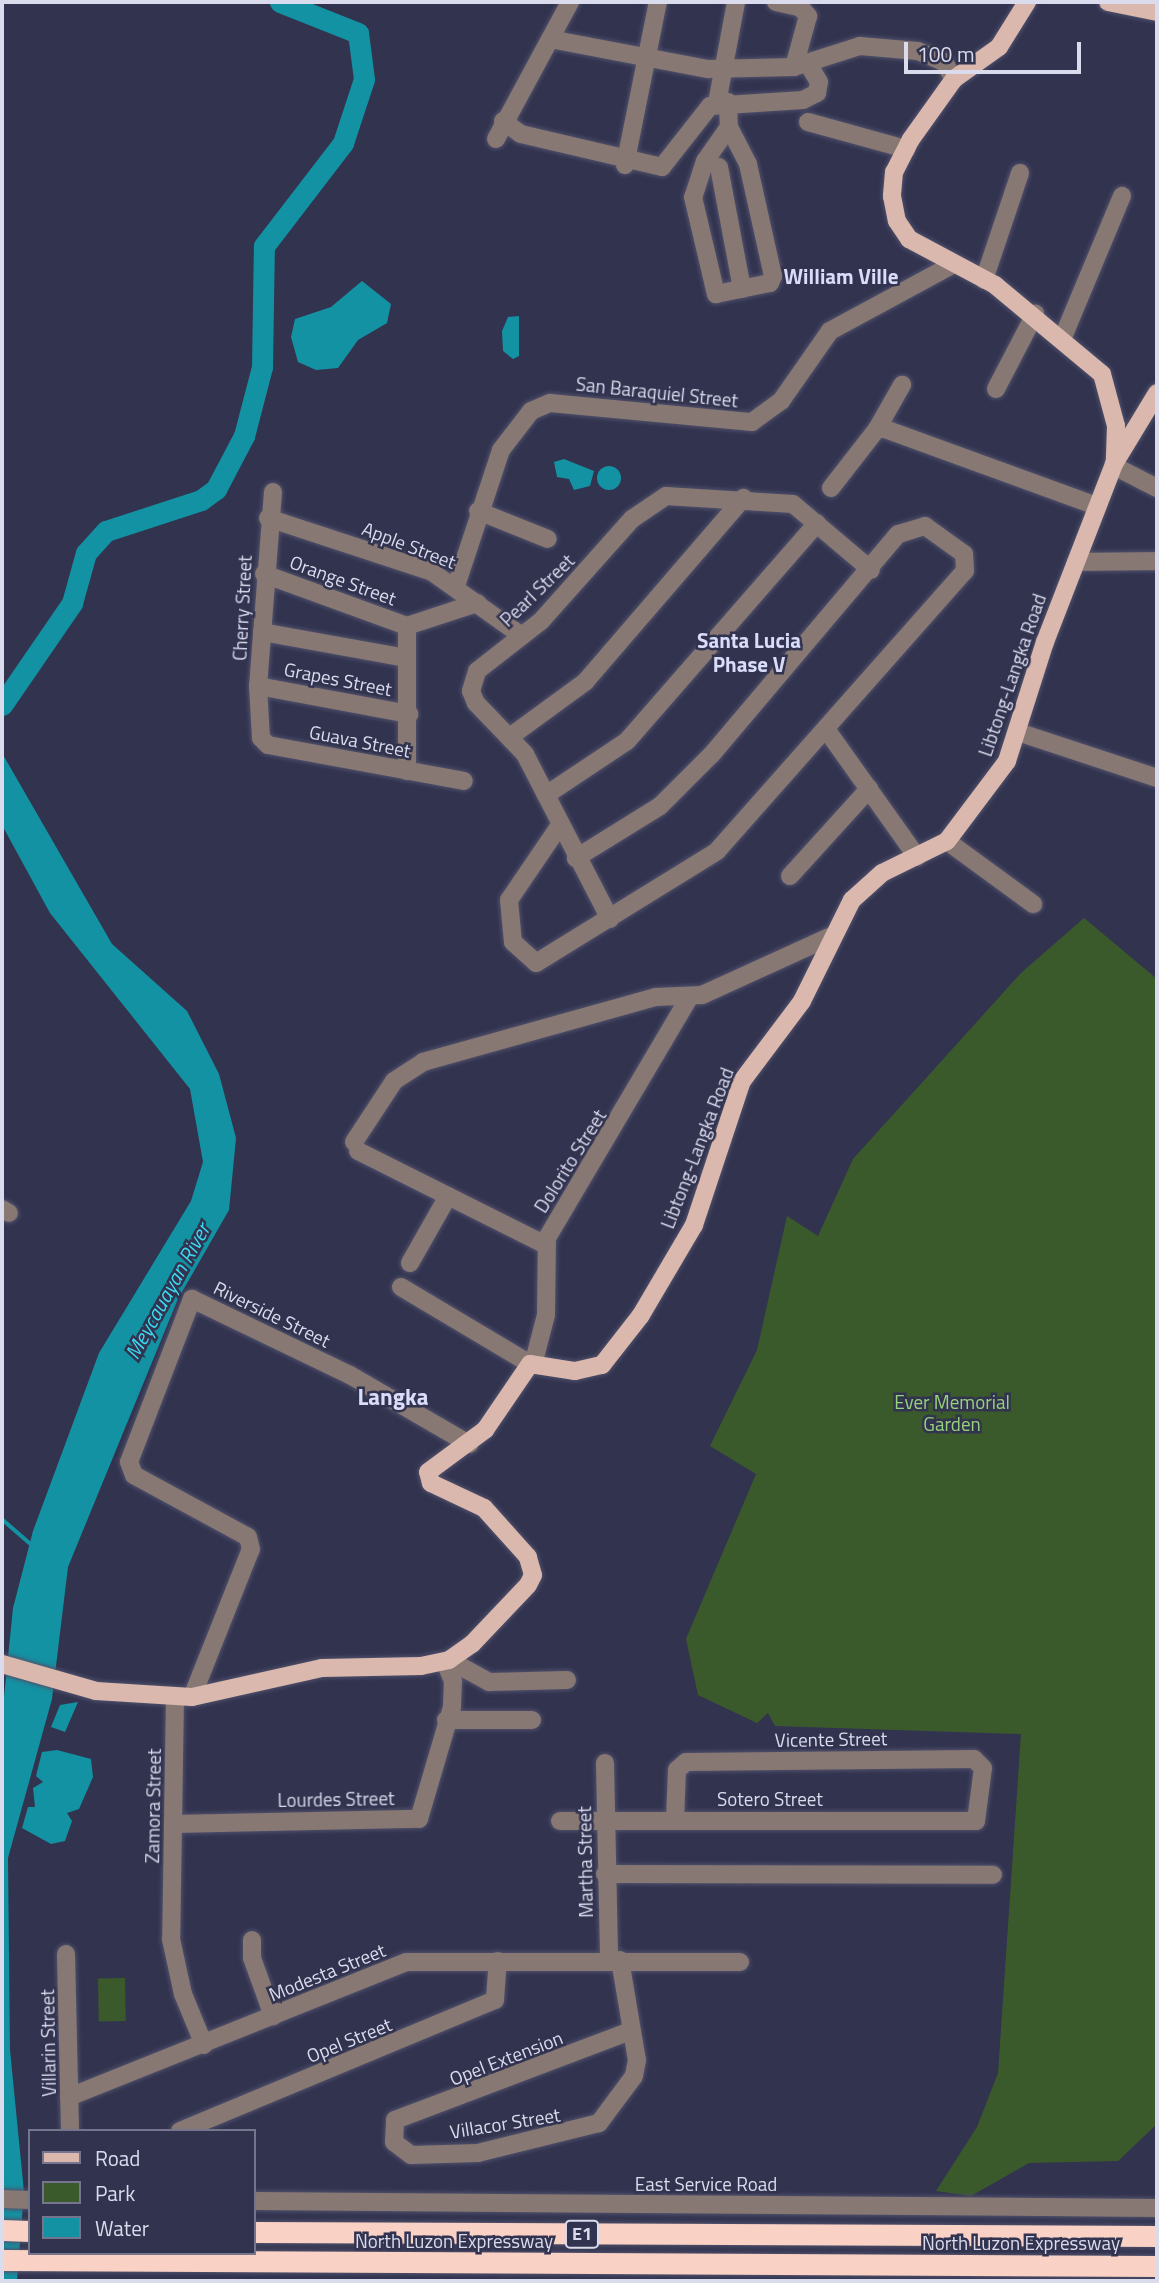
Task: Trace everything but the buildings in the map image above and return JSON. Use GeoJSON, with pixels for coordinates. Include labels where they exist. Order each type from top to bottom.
{"type":"FeatureCollection","features":[{"type":"Feature","properties":{"kind":"highway"},"geometry":{"type":"LineString","coordinates":[[2,2231],[28,2231]]}},
{"type":"Feature","properties":{"kind":"highway","name":"North Luzon Expressway"},"geometry":{"type":"LineString","coordinates":[[256,2232],[1157,2236]]}},
{"type":"Feature","properties":{"kind":"highway","name":"North Luzon Expressway"},"geometry":{"type":"LineString","coordinates":[[2,2260],[1157,2266]]}},
{"type":"Feature","properties":{"kind":"main road"},"geometry":{"type":"LineString","coordinates":[[1027,2],[993,53],[954,79],[906,149],[894,172],[897,221],[909,239],[984,280],[1035,314],[1063,337],[1110,389],[1114,465]]}},
{"type":"Feature","properties":{"kind":"main road"},"geometry":{"type":"LineString","coordinates":[[1108,2],[1157,12]]}},
{"type":"Feature","properties":{"kind":"main road","name":"Libtong-Langka Road"},"geometry":{"type":"LineString","coordinates":[[532,1363],[575,1371],[602,1365],[641,1315],[694,1225],[743,1081],[802,1001],[829,937],[866,885],[947,841],[979,806],[1018,732],[1076,562],[1114,465],[1157,393]]}},
{"type":"Feature","properties":{"kind":"main road"},"geometry":{"type":"LineString","coordinates":[[2,1664],[123,1695],[184,1697],[322,1668],[447,1661],[472,1644],[533,1575],[528,1557],[484,1508],[428,1478],[431,1467],[469,1444],[532,1363]]}},
{"type":"Feature","properties":{"kind":"street"},"geometry":{"type":"LineString","coordinates":[[496,139],[503,121],[570,2]]}},
{"type":"Feature","properties":{"kind":"street"},"geometry":{"type":"LineString","coordinates":[[626,160],[658,2]]}},
{"type":"Feature","properties":{"kind":"street"},"geometry":{"type":"LineString","coordinates":[[729,127],[712,164],[692,197],[709,289],[716,294],[770,283],[773,276],[748,164],[729,127],[723,103],[720,69],[736,2]]}},
{"type":"Feature","properties":{"kind":"street"},"geometry":{"type":"LineString","coordinates":[[503,121],[521,134],[662,167],[696,118],[723,103],[803,100],[821,88],[801,65],[808,16],[802,8],[776,2]]}},
{"type":"Feature","properties":{"kind":"street"},"geometry":{"type":"LineString","coordinates":[[550,39],[720,69],[801,65],[860,46],[918,51],[944,62],[954,79]]}},
{"type":"Feature","properties":{"kind":"street"},"geometry":{"type":"LineString","coordinates":[[808,122],[906,149]]}},
{"type":"Feature","properties":{"kind":"street"},"geometry":{"type":"LineString","coordinates":[[712,164],[748,164]]}},
{"type":"Feature","properties":{"kind":"street"},"geometry":{"type":"LineString","coordinates":[[712,164],[742,289]]}},
{"type":"Feature","properties":{"kind":"street"},"geometry":{"type":"LineString","coordinates":[[984,280],[1020,173]]}},
{"type":"Feature","properties":{"kind":"street"},"geometry":{"type":"LineString","coordinates":[[1063,337],[1122,196]]}},
{"type":"Feature","properties":{"kind":"street","name":"San Baraquiel Street"},"geometry":{"type":"LineString","coordinates":[[456,586],[478,511],[509,431],[531,411],[550,402],[752,422],[781,401],[830,331],[954,264]]}},
{"type":"Feature","properties":{"kind":"street"},"geometry":{"type":"LineString","coordinates":[[996,389],[1035,314]]}},
{"type":"Feature","properties":{"kind":"street"},"geometry":{"type":"LineString","coordinates":[[831,488],[877,429],[902,385]]}},
{"type":"Feature","properties":{"kind":"street"},"geometry":{"type":"LineString","coordinates":[[877,429],[1097,506]]}},
{"type":"Feature","properties":{"kind":"street"},"geometry":{"type":"LineString","coordinates":[[1114,465],[1157,488]]}},
{"type":"Feature","properties":{"kind":"street","name":"Cherry Street"},"geometry":{"type":"LineString","coordinates":[[260,728],[258,685],[264,575],[268,518],[273,492]]}},
{"type":"Feature","properties":{"kind":"street","name":"Pearl Street"},"geometry":{"type":"LineString","coordinates":[[610,919],[576,858],[546,795],[511,736],[476,703],[471,683],[522,636],[653,501],[676,494],[793,504],[872,570]]}},
{"type":"Feature","properties":{"kind":"street"},"geometry":{"type":"LineString","coordinates":[[511,736],[584,682],[743,498]]}},
{"type":"Feature","properties":{"kind":"street"},"geometry":{"type":"LineString","coordinates":[[478,511],[548,540]]}},
{"type":"Feature","properties":{"kind":"street","name":"Apple Street"},"geometry":{"type":"LineString","coordinates":[[268,518],[456,586],[522,636]]}},
{"type":"Feature","properties":{"kind":"street"},"geometry":{"type":"LineString","coordinates":[[546,795],[628,741],[817,523]]}},
{"type":"Feature","properties":{"kind":"street"},"geometry":{"type":"LineString","coordinates":[[560,825],[509,900],[513,942],[526,959],[546,960],[717,851],[826,729],[966,563],[964,554],[925,526],[914,526],[898,534],[872,570],[660,806],[576,858]]}},
{"type":"Feature","properties":{"kind":"street"},"geometry":{"type":"LineString","coordinates":[[1076,562],[1157,561]]}},
{"type":"Feature","properties":{"kind":"street","name":"Orange Street"},"geometry":{"type":"LineString","coordinates":[[264,575],[407,626]]}},
{"type":"Feature","properties":{"kind":"street"},"geometry":{"type":"LineString","coordinates":[[407,771],[407,626],[477,603]]}},
{"type":"Feature","properties":{"kind":"street"},"geometry":{"type":"LineString","coordinates":[[262,632],[406,658]]}},
{"type":"Feature","properties":{"kind":"street","name":"Grapes Street"},"geometry":{"type":"LineString","coordinates":[[258,685],[409,714]]}},
{"type":"Feature","properties":{"kind":"street","name":"Guava Street"},"geometry":{"type":"LineString","coordinates":[[260,728],[268,745],[464,781]]}},
{"type":"Feature","properties":{"kind":"street"},"geometry":{"type":"LineString","coordinates":[[826,729],[916,857]]}},
{"type":"Feature","properties":{"kind":"street"},"geometry":{"type":"LineString","coordinates":[[1018,732],[1157,778]]}},
{"type":"Feature","properties":{"kind":"street"},"geometry":{"type":"LineString","coordinates":[[790,876],[869,789]]}},
{"type":"Feature","properties":{"kind":"street"},"geometry":{"type":"LineString","coordinates":[[947,841],[1034,904]]}},
{"type":"Feature","properties":{"kind":"street"},"geometry":{"type":"LineString","coordinates":[[547,1245],[356,1147],[394,1081],[423,1062],[656,998],[690,996],[742,982],[829,937]]}},
{"type":"Feature","properties":{"kind":"street","name":"Dolorito Street"},"geometry":{"type":"LineString","coordinates":[[532,1363],[546,1315],[547,1245],[690,996]]}},
{"type":"Feature","properties":{"kind":"street"},"geometry":{"type":"LineString","coordinates":[[410,1263],[447,1196]]}},
{"type":"Feature","properties":{"kind":"street"},"geometry":{"type":"LineString","coordinates":[[401,1287],[532,1363]]}},
{"type":"Feature","properties":{"kind":"street","name":"Riverside Street"},"geometry":{"type":"LineString","coordinates":[[184,1697],[251,1549],[248,1537],[134,1475],[129,1462],[192,1299],[350,1375],[469,1444]]}},
{"type":"Feature","properties":{"kind":"street"},"geometry":{"type":"LineString","coordinates":[[447,1661],[489,1682],[567,1680]]}},
{"type":"Feature","properties":{"kind":"street","name":"Lourdes Street"},"geometry":{"type":"LineString","coordinates":[[173,1824],[419,1819],[454,1695],[447,1661]]}},
{"type":"Feature","properties":{"kind":"street","name":"Zamora Street"},"geometry":{"type":"LineString","coordinates":[[184,1697],[173,1824],[171,1917],[183,1994],[204,2045]]}},
{"type":"Feature","properties":{"kind":"street"},"geometry":{"type":"LineString","coordinates":[[446,1720],[532,1720]]}},
{"type":"Feature","properties":{"kind":"street","name":"Vicente Street"},"geometry":{"type":"LineString","coordinates":[[675,1820],[677,1770],[686,1762],[974,1759],[983,1769],[979,1819]]}},
{"type":"Feature","properties":{"kind":"street","name":"Martha Street"},"geometry":{"type":"LineString","coordinates":[[605,1763],[605,1874],[614,1960]]}},
{"type":"Feature","properties":{"kind":"street","name":"Sotero Street"},"geometry":{"type":"LineString","coordinates":[[560,1821],[979,1819]]}},
{"type":"Feature","properties":{"kind":"street"},"geometry":{"type":"LineString","coordinates":[[605,1874],[993,1875]]}},
{"type":"Feature","properties":{"kind":"street"},"geometry":{"type":"LineString","coordinates":[[252,1940],[251,1958],[273,2015]]}},
{"type":"Feature","properties":{"kind":"street","name":"Villarin Street"},"geometry":{"type":"LineString","coordinates":[[66,1954],[70,2129]]}},
{"type":"Feature","properties":{"kind":"street","name":"Villacor Street"},"geometry":{"type":"LineString","coordinates":[[395,2120],[394,2142],[411,2155],[478,2152],[575,2132],[599,2123],[634,2076],[631,2031],[614,1960]]}},
{"type":"Feature","properties":{"kind":"street","name":"Opel Street"},"geometry":{"type":"LineString","coordinates":[[185,2129],[495,2000],[498,1961]]}},
{"type":"Feature","properties":{"kind":"street","name":"Modesta Street"},"geometry":{"type":"LineString","coordinates":[[69,2096],[204,2045],[406,1962],[740,1962]]}},
{"type":"Feature","properties":{"kind":"street","name":"Opel Extension"},"geometry":{"type":"LineString","coordinates":[[395,2120],[631,2031]]}},
{"type":"Feature","properties":{"kind":"street"},"geometry":{"type":"LineString","coordinates":[[2,2199],[28,2200]]}},
{"type":"Feature","properties":{"kind":"street","name":"East Service Road"},"geometry":{"type":"LineString","coordinates":[[256,2202],[1157,2208]]}},
{"type":"Feature","properties":{"kind":"green space","name":"Ever Memorial Garden"},"geometry":{"type":"Polygon","coordinates":[[[1084,918],[1157,979],[1157,2124],[1118,2161],[1029,2163],[971,2196],[936,2191],[977,2127],[998,2073],[1021,1734],[775,1726],[768,1713],[757,1723],[698,1695],[686,1639],[756,1474],[710,1446],[757,1350],[787,1216],[818,1236],[853,1159],[1021,973],[1084,918]]]}},
{"type":"Feature","properties":{"kind":"green space"},"geometry":{"type":"Polygon","coordinates":[[[98,1978],[125,1978],[126,2021],[99,2021],[98,1978]]]}},
{"type":"Feature","properties":{"kind":"water"},"geometry":{"type":"Polygon","coordinates":[[[362,281],[391,304],[387,323],[358,340],[338,368],[316,370],[298,362],[291,337],[295,319],[331,307],[362,281]]]}},
{"type":"Feature","properties":{"kind":"water"},"geometry":{"type":"Polygon","coordinates":[[[519,316],[519,356],[513,359],[503,351],[502,331],[508,317],[519,316]]]}},
{"type":"Feature","properties":{"kind":"water"},"geometry":{"type":"Polygon","coordinates":[[[564,459],[594,471],[590,486],[574,490],[569,479],[557,477],[554,462],[564,459]]]}},
{"type":"Feature","properties":{"kind":"water"},"geometry":{"type":"Polygon","coordinates":[[[609,466],[617,470],[621,478],[617,486],[609,490],[601,486],[597,478],[601,470],[609,466]]]}},
{"type":"Feature","properties":{"kind":"water","name":"Meycauayan River"},"geometry":{"type":"Polygon","coordinates":[[[2,753],[112,944],[187,1011],[219,1074],[236,1138],[229,1210],[178,1299],[68,1567],[52,1699],[8,1858],[10,2050],[24,2192],[17,2281],[2,2281],[2,1716],[13,1608],[33,1531],[99,1353],[191,1201],[203,1162],[190,1089],[50,913],[2,825],[2,753]]]}},
{"type":"Feature","properties":{"kind":"water"},"geometry":{"type":"Polygon","coordinates":[[[78,1702],[65,1732],[51,1727],[60,1705],[78,1702]]]}},
{"type":"Feature","properties":{"kind":"water"},"geometry":{"type":"Polygon","coordinates":[[[57,1750],[91,1759],[93,1777],[79,1809],[67,1813],[72,1821],[65,1841],[51,1844],[22,1828],[28,1807],[35,1807],[33,1788],[43,1782],[36,1776],[42,1752],[57,1750]]]}},
{"type":"Feature","properties":{"kind":"waterway"},"geometry":{"type":"LineString","coordinates":[[2,705],[72,603],[86,553],[106,531],[201,500],[216,489],[244,436],[262,367],[264,246],[343,143],[364,79],[358,33],[280,2]]}},
{"type":"Feature","properties":{"kind":"waterway"},"geometry":{"type":"LineString","coordinates":[[2,1519],[32,1545]]}},
{"type":"Feature","properties":{"kind":"district","name":"William Ville"},"geometry":{"type":"Point","coordinates":[841,276]}},
{"type":"Feature","properties":{"kind":"district","name":"Santa Lucia Phase V"},"geometry":{"type":"Point","coordinates":[749,652]}},
{"type":"Feature","properties":{"kind":"district","name":"Langka"},"geometry":{"type":"Point","coordinates":[393,1397]}}]}
